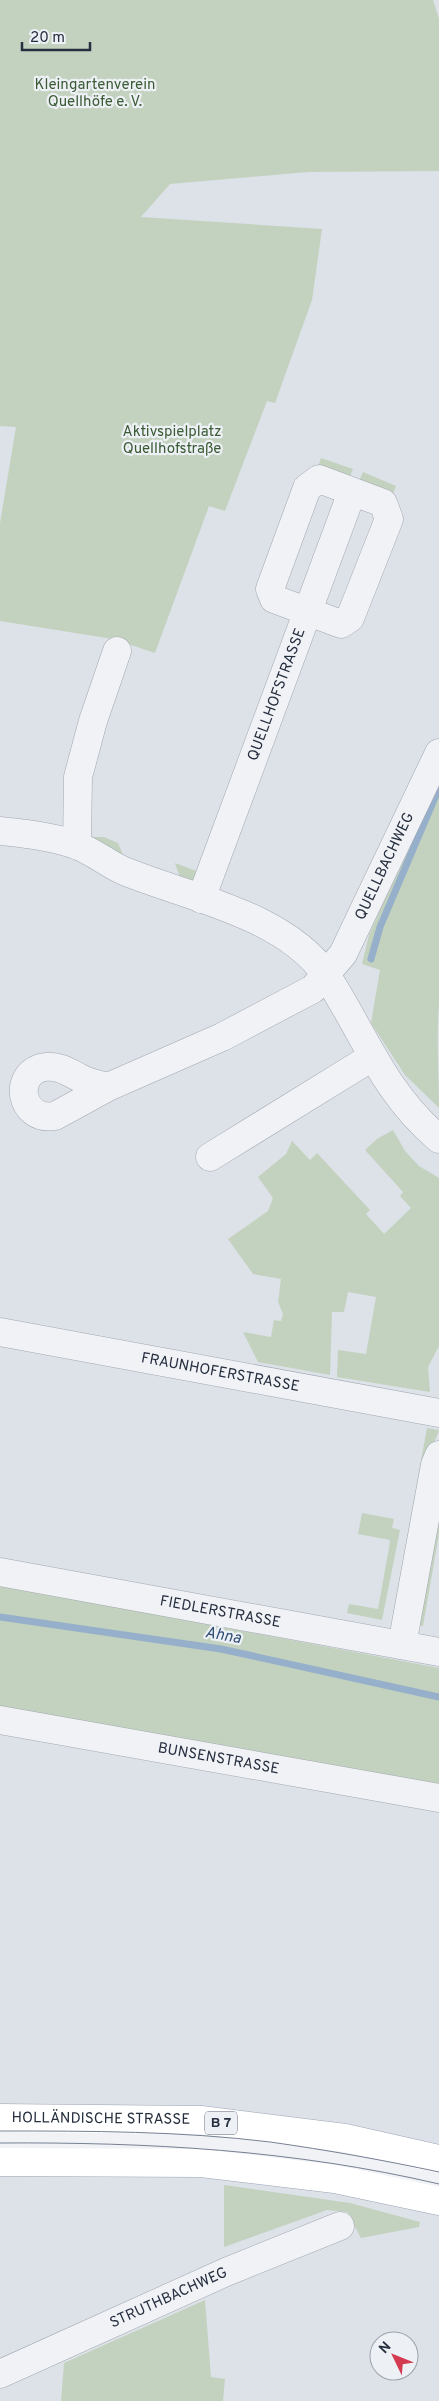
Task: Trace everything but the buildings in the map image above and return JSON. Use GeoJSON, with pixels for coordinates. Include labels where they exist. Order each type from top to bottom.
{"type":"FeatureCollection","features":[{"type":"Feature","properties":{"kind":"main road","name":"HOLLÄNDISCHE STRASSE"},"geometry":{"type":"LineString","coordinates":[[0,2118],[201,2120],[345,2138],[439,2159]]}},
{"type":"Feature","properties":{"kind":"main road"},"geometry":{"type":"LineString","coordinates":[[0,2162],[201,2163],[335,2179],[439,2201]]}},
{"type":"Feature","properties":{"kind":"street"},"geometry":{"type":"LineString","coordinates":[[319,479],[383,503],[388,519],[350,618],[340,624],[306,611],[274,599],[270,589],[307,488],[319,479]]}},
{"type":"Feature","properties":{"kind":"street","name":"QUELLHOFSTRASSE"},"geometry":{"type":"LineString","coordinates":[[201,899],[306,611],[352,492]]}},
{"type":"Feature","properties":{"kind":"street"},"geometry":{"type":"LineString","coordinates":[[77,845],[78,777],[93,721],[117,651]]}},
{"type":"Feature","properties":{"kind":"street","name":"QUELLBACHWEG"},"geometry":{"type":"LineString","coordinates":[[108,1087],[222,1037],[313,988],[344,954],[359,926],[402,828],[439,753]]}},
{"type":"Feature","properties":{"kind":"street"},"geometry":{"type":"LineString","coordinates":[[0,831],[77,845],[123,870],[254,920],[281,934],[307,954],[325,975],[372,1057],[399,1098],[439,1139]]}},
{"type":"Feature","properties":{"kind":"street"},"geometry":{"type":"LineString","coordinates":[[210,1157],[372,1057]]}},
{"type":"Feature","properties":{"kind":"street","name":"FRAUNHOFERSTRASSE"},"geometry":{"type":"LineString","coordinates":[[0,1332],[439,1413]]}},
{"type":"Feature","properties":{"kind":"street"},"geometry":{"type":"LineString","coordinates":[[402,1645],[435,1465],[439,1455]]}},
{"type":"Feature","properties":{"kind":"street","name":"FIEDLERSTRASSE"},"geometry":{"type":"LineString","coordinates":[[0,1572],[439,1652]]}},
{"type":"Feature","properties":{"kind":"street","name":"BUNSENSTRASSE"},"geometry":{"type":"LineString","coordinates":[[0,1720],[439,1798]]}},
{"type":"Feature","properties":{"kind":"street"},"geometry":{"type":"LineString","coordinates":[[0,2137],[120,2138],[267,2148],[336,2157],[439,2178]]}},
{"type":"Feature","properties":{"kind":"street","name":"STRUTHBACHWEG"},"geometry":{"type":"LineString","coordinates":[[0,2374],[226,2272],[340,2226]]}},
{"type":"Feature","properties":{"kind":"green space"},"geometry":{"type":"Polygon","coordinates":[[[0,0],[433,0],[439,19],[439,171],[308,172],[170,184],[141,217],[322,229],[312,300],[275,403],[267,401],[225,511],[209,506],[155,653],[113,639],[0,621],[0,523],[16,427],[0,426],[0,0]]]}},
{"type":"Feature","properties":{"kind":"green space"},"geometry":{"type":"Polygon","coordinates":[[[321,458],[353,469],[349,479],[318,467],[321,458]]]}},
{"type":"Feature","properties":{"kind":"green space"},"geometry":{"type":"Polygon","coordinates":[[[363,472],[396,486],[392,496],[358,483],[363,472]]]}},
{"type":"Feature","properties":{"kind":"green space"},"geometry":{"type":"Polygon","coordinates":[[[439,776],[439,1108],[405,1075],[371,1023],[380,970],[362,964],[369,935],[439,776]]]}},
{"type":"Feature","properties":{"kind":"green space"},"geometry":{"type":"Polygon","coordinates":[[[104,837],[118,843],[126,862],[89,839],[104,837]]]}},
{"type":"Feature","properties":{"kind":"green space"},"geometry":{"type":"Polygon","coordinates":[[[175,863],[202,873],[199,880],[182,883],[175,863]]]}},
{"type":"Feature","properties":{"kind":"green space"},"geometry":{"type":"Polygon","coordinates":[[[393,1130],[405,1151],[419,1166],[439,1178],[439,1346],[428,1367],[430,1392],[337,1377],[338,1350],[366,1354],[376,1297],[348,1292],[344,1312],[332,1312],[330,1375],[258,1362],[243,1332],[271,1337],[274,1320],[281,1321],[283,1314],[278,1302],[281,1279],[253,1274],[228,1239],[268,1211],[273,1198],[258,1177],[286,1154],[292,1141],[310,1160],[317,1153],[370,1210],[366,1214],[384,1234],[411,1208],[400,1196],[403,1192],[365,1150],[377,1139],[393,1130]]]}},
{"type":"Feature","properties":{"kind":"green space"},"geometry":{"type":"Polygon","coordinates":[[[427,1428],[439,1430],[430,1452],[397,1621],[392,1620],[427,1428]]]}},
{"type":"Feature","properties":{"kind":"green space"},"geometry":{"type":"Polygon","coordinates":[[[439,1502],[439,1534],[423,1626],[416,1625],[439,1502]]]}},
{"type":"Feature","properties":{"kind":"green space"},"geometry":{"type":"Polygon","coordinates":[[[362,1513],[394,1519],[392,1528],[400,1530],[382,1620],[347,1613],[349,1604],[378,1609],[389,1548],[390,1540],[358,1534],[362,1513]]]}},
{"type":"Feature","properties":{"kind":"green space"},"geometry":{"type":"Polygon","coordinates":[[[0,1585],[439,1668],[439,1793],[0,1711],[0,1585]]]}},
{"type":"Feature","properties":{"kind":"green space"},"geometry":{"type":"Polygon","coordinates":[[[224,2185],[350,2203],[420,2222],[419,2227],[361,2238],[347,2212],[327,2210],[224,2247],[224,2185]]]}},
{"type":"Feature","properties":{"kind":"green space"},"geometry":{"type":"Polygon","coordinates":[[[205,2300],[211,2377],[225,2379],[223,2401],[61,2401],[64,2363],[205,2300]]]}},
{"type":"Feature","properties":{"kind":"waterway"},"geometry":{"type":"LineString","coordinates":[[371,959],[380,927],[439,788]]}},
{"type":"Feature","properties":{"kind":"waterway","name":"Ahna"},"geometry":{"type":"LineString","coordinates":[[0,1617],[221,1649],[439,1697]]}},
{"type":"Feature","properties":{"kind":"tram line"},"geometry":{"type":"LineString","coordinates":[[0,2131],[135,2132],[237,2138],[376,2159],[439,2172]]}},
{"type":"Feature","properties":{"kind":"tram line"},"geometry":{"type":"LineString","coordinates":[[0,2143],[111,2144],[221,2150],[330,2163],[385,2172],[439,2184]]}},
{"type":"Feature","properties":{"kind":"park label","name":"Kleingartenverein Quellhöfe e. V."},"geometry":{"type":"Point","coordinates":[95,94]}},
{"type":"Feature","properties":{"kind":"park label","name":"Aktivspielplatz Quellhofstraße"},"geometry":{"type":"Point","coordinates":[172,440]}}]}
